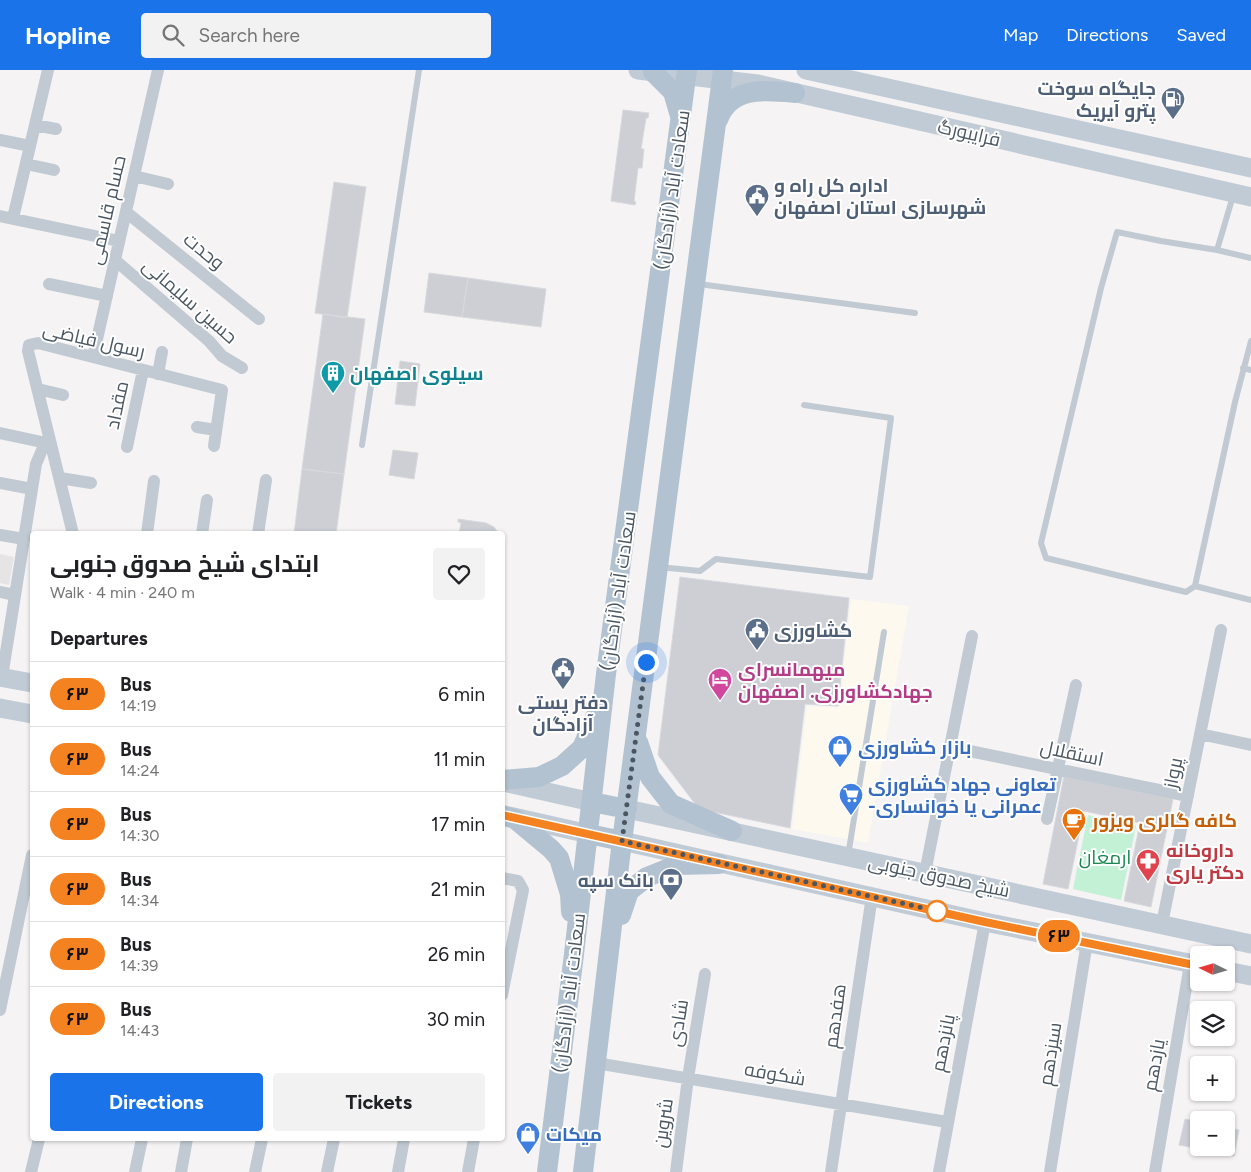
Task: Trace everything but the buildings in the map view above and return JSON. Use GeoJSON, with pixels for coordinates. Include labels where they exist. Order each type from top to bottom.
{"type":"FeatureCollection","features":[{"type":"Feature","properties":{"kind":"main road","name":"فرایبورگ"},"geometry":{"type":"LineString","coordinates":[[806,70],[1251,168]]}},
{"type":"Feature","properties":{"kind":"main road","name":"فرایبورگ"},"geometry":{"type":"LineString","coordinates":[[645,71],[722,74],[795,93],[1242,195]]}},
{"type":"Feature","properties":{"kind":"main road"},"geometry":{"type":"LineString","coordinates":[[645,71],[673,92],[682,120]]}},
{"type":"Feature","properties":{"kind":"main road","name":"سعادت آباد (آزادگان)"},"geometry":{"type":"LineString","coordinates":[[547,1172],[589,834],[606,674],[687,73]]}},
{"type":"Feature","properties":{"kind":"main road","name":"سعادت آباد (آزادگان)"},"geometry":{"type":"LineString","coordinates":[[584,1172],[622,841],[722,74]]}},
{"type":"Feature","properties":{"kind":"main road"},"geometry":{"type":"LineString","coordinates":[[715,127],[721,111],[730,101],[748,93],[765,90],[795,93]]}},
{"type":"Feature","properties":{"kind":"main road"},"geometry":{"type":"LineString","coordinates":[[505,781],[539,777],[562,766],[582,748],[594,722],[606,674]]}},
{"type":"Feature","properties":{"kind":"main road"},"geometry":{"type":"LineString","coordinates":[[1,677],[30,683]]}},
{"type":"Feature","properties":{"kind":"main road"},"geometry":{"type":"LineString","coordinates":[[0,708],[30,714]]}},
{"type":"Feature","properties":{"kind":"main road"},"geometry":{"type":"LineString","coordinates":[[636,738],[650,777],[671,804],[732,831]]}},
{"type":"Feature","properties":{"kind":"main road"},"geometry":{"type":"LineString","coordinates":[[505,782],[627,809]]}},
{"type":"Feature","properties":{"kind":"main road","name":"شیخ صدوق جنوبی"},"geometry":{"type":"LineString","coordinates":[[627,809],[1251,944]]}},
{"type":"Feature","properties":{"kind":"main road"},"geometry":{"type":"LineString","coordinates":[[505,816],[622,841]]}},
{"type":"Feature","properties":{"kind":"main road"},"geometry":{"type":"LineString","coordinates":[[505,816],[515,819],[559,858],[570,894],[574,954]]}},
{"type":"Feature","properties":{"kind":"main road","name":"شیخ صدوق جنوبی"},"geometry":{"type":"LineString","coordinates":[[622,841],[985,922],[1190,964]]}},
{"type":"Feature","properties":{"kind":"main road"},"geometry":{"type":"LineString","coordinates":[[610,950],[629,891],[647,877],[677,865],[719,864]]}},
{"type":"Feature","properties":{"kind":"main road"},"geometry":{"type":"LineString","coordinates":[[1235,973],[1251,976]]}},
{"type":"Feature","properties":{"kind":"street"},"geometry":{"type":"LineString","coordinates":[[13,218],[48,70]]}},
{"type":"Feature","properties":{"kind":"street","name":"حسام قاسمی"},"geometry":{"type":"LineString","coordinates":[[93,358],[158,70]]}},
{"type":"Feature","properties":{"kind":"street"},"geometry":{"type":"LineString","coordinates":[[35,125],[56,129]]}},
{"type":"Feature","properties":{"kind":"street"},"geometry":{"type":"LineString","coordinates":[[0,140],[30,146]]}},
{"type":"Feature","properties":{"kind":"street"},"geometry":{"type":"LineString","coordinates":[[26,164],[54,170]]}},
{"type":"Feature","properties":{"kind":"street"},"geometry":{"type":"LineString","coordinates":[[134,176],[168,184]]}},
{"type":"Feature","properties":{"kind":"street","name":"وحدت"},"geometry":{"type":"LineString","coordinates":[[126,212],[259,319]]}},
{"type":"Feature","properties":{"kind":"street"},"geometry":{"type":"LineString","coordinates":[[0,216],[119,241]]}},
{"type":"Feature","properties":{"kind":"street","name":"حسین سلیمانی"},"geometry":{"type":"LineString","coordinates":[[115,260],[209,341],[222,356],[242,368]]}},
{"type":"Feature","properties":{"kind":"street"},"geometry":{"type":"LineString","coordinates":[[49,284],[107,296]]}},
{"type":"Feature","properties":{"kind":"street","name":"رسول فیاضی"},"geometry":{"type":"LineString","coordinates":[[73,531],[28,351],[28,347],[31,344],[38,343],[222,390],[216,430]]}},
{"type":"Feature","properties":{"kind":"street"},"geometry":{"type":"LineString","coordinates":[[158,374],[162,352]]}},
{"type":"Feature","properties":{"kind":"street","name":"مقداد"},"geometry":{"type":"LineString","coordinates":[[127,447],[143,370]]}},
{"type":"Feature","properties":{"kind":"street"},"geometry":{"type":"LineString","coordinates":[[38,389],[63,395]]}},
{"type":"Feature","properties":{"kind":"street"},"geometry":{"type":"LineString","coordinates":[[196,426],[216,430],[214,446]]}},
{"type":"Feature","properties":{"kind":"street"},"geometry":{"type":"LineString","coordinates":[[0,433],[51,444]]}},
{"type":"Feature","properties":{"kind":"street"},"geometry":{"type":"LineString","coordinates":[[1,677],[36,464],[42,450],[51,444]]}},
{"type":"Feature","properties":{"kind":"street"},"geometry":{"type":"LineString","coordinates":[[60,478],[92,483]]}},
{"type":"Feature","properties":{"kind":"street"},"geometry":{"type":"LineString","coordinates":[[258,531],[266,480]]}},
{"type":"Feature","properties":{"kind":"street"},"geometry":{"type":"LineString","coordinates":[[147,531],[154,481]]}},
{"type":"Feature","properties":{"kind":"street"},"geometry":{"type":"LineString","coordinates":[[0,483],[32,489]]}},
{"type":"Feature","properties":{"kind":"street"},"geometry":{"type":"LineString","coordinates":[[202,531],[207,500]]}},
{"type":"Feature","properties":{"kind":"street"},"geometry":{"type":"LineString","coordinates":[[0,535],[24,539]]}},
{"type":"Feature","properties":{"kind":"street"},"geometry":{"type":"LineString","coordinates":[[0,592],[15,595]]}},
{"type":"Feature","properties":{"kind":"street","name":"پرواز"},"geometry":{"type":"LineString","coordinates":[[1162,924],[1221,630]]}},
{"type":"Feature","properties":{"kind":"street"},"geometry":{"type":"LineString","coordinates":[[925,873],[972,636]]}},
{"type":"Feature","properties":{"kind":"street"},"geometry":{"type":"LineString","coordinates":[[1047,819],[1076,685]]}},
{"type":"Feature","properties":{"kind":"street"},"geometry":{"type":"LineString","coordinates":[[1200,734],[1251,745]]}},
{"type":"Feature","properties":{"kind":"street","name":"استقلال"},"geometry":{"type":"LineString","coordinates":[[950,747],[1188,796]]}},
{"type":"Feature","properties":{"kind":"street"},"geometry":{"type":"LineString","coordinates":[[0,1010],[30,865]]}},
{"type":"Feature","properties":{"kind":"street"},"geometry":{"type":"LineString","coordinates":[[505,879],[518,881],[523,890],[505,980]]}},
{"type":"Feature","properties":{"kind":"street","name":"هفدهم"},"geometry":{"type":"LineString","coordinates":[[831,1172],[872,896]]}},
{"type":"Feature","properties":{"kind":"street","name":"پانزدهم"},"geometry":{"type":"LineString","coordinates":[[939,1172],[985,922]]}},
{"type":"Feature","properties":{"kind":"street","name":"سیزدهم"},"geometry":{"type":"LineString","coordinates":[[1050,1172],[1087,942]]}},
{"type":"Feature","properties":{"kind":"street","name":"شادی"},"geometry":{"type":"LineString","coordinates":[[688,1078],[705,974]]}},
{"type":"Feature","properties":{"kind":"street","name":"یازدهم"},"geometry":{"type":"LineString","coordinates":[[1155,1172],[1190,986]]}},
{"type":"Feature","properties":{"kind":"street","name":"شکوفه"},"geometry":{"type":"LineString","coordinates":[[596,1063],[947,1122]]}},
{"type":"Feature","properties":{"kind":"street","name":"شروین"},"geometry":{"type":"LineString","coordinates":[[676,1172],[688,1078]]}},
{"type":"Feature","properties":{"kind":"street"},"geometry":{"type":"LineString","coordinates":[[31,1172],[39,1141]]}},
{"type":"Feature","properties":{"kind":"street"},"geometry":{"type":"LineString","coordinates":[[135,1172],[142,1141]]}},
{"type":"Feature","properties":{"kind":"street"},"geometry":{"type":"LineString","coordinates":[[180,1172],[187,1141]]}},
{"type":"Feature","properties":{"kind":"street"},"geometry":{"type":"LineString","coordinates":[[255,1172],[262,1141]]}},
{"type":"Feature","properties":{"kind":"street"},"geometry":{"type":"LineString","coordinates":[[327,1172],[334,1141]]}},
{"type":"Feature","properties":{"kind":"street"},"geometry":{"type":"LineString","coordinates":[[398,1172],[404,1141]]}},
{"type":"Feature","properties":{"kind":"street"},"geometry":{"type":"LineString","coordinates":[[468,1172],[474,1141]]}},
{"type":"Feature","properties":{"kind":"lane"},"geometry":{"type":"LineString","coordinates":[[362,444],[419,70]]}},
{"type":"Feature","properties":{"kind":"lane"},"geometry":{"type":"LineString","coordinates":[[1218,250],[1242,195]]}},
{"type":"Feature","properties":{"kind":"lane"},"geometry":{"type":"LineString","coordinates":[[1251,258],[1218,250],[1117,232],[1101,288],[1041,543],[1046,558],[1186,592],[1194,586],[1243,368],[1251,341]]}},
{"type":"Feature","properties":{"kind":"lane"},"geometry":{"type":"LineString","coordinates":[[695,284],[915,313]]}},
{"type":"Feature","properties":{"kind":"lane"},"geometry":{"type":"LineString","coordinates":[[1243,368],[1251,370]]}},
{"type":"Feature","properties":{"kind":"lane"},"geometry":{"type":"LineString","coordinates":[[658,567],[700,571],[716,560],[870,577],[891,418],[804,405]]}},
{"type":"Feature","properties":{"kind":"lane"},"geometry":{"type":"LineString","coordinates":[[1194,586],[1251,600]]}},
{"type":"Feature","properties":{"kind":"lane"},"geometry":{"type":"LineString","coordinates":[[848,856],[884,632]]}},
{"type":"Feature","properties":{"kind":"shaded area"},"geometry":{"type":"Polygon","coordinates":[[[0,554],[14,557],[9,585],[0,583],[0,554]]]}},
{"type":"Feature","properties":{"kind":"shaded area","name":"بازار کشاورزی"},"geometry":{"type":"Polygon","coordinates":[[[851,599],[909,606],[868,843],[792,829],[807,706],[839,708],[851,599]]]}},
{"type":"Feature","properties":{"kind":"green space","name":"ارمغان"},"geometry":{"type":"Polygon","coordinates":[[[1088,815],[1136,826],[1121,900],[1073,889],[1088,815]]]}},
{"type":"Feature","properties":{"kind":"bus line","name":"۶۳"},"geometry":{"type":"LineString","coordinates":[[505,816],[985,922],[1190,964]]}},
{"type":"Feature","properties":{"kind":"place","name":"جایگاه سوخت پترو آیریک"},"geometry":{"type":"Point","coordinates":[1173,120]}},
{"type":"Feature","properties":{"kind":"place","name":"اداره کل راه و شهرسازی استان اصفهان"},"geometry":{"type":"Point","coordinates":[757,217]}},
{"type":"Feature","properties":{"kind":"place","name":"سیلوی اصفهان"},"geometry":{"type":"Point","coordinates":[333,394]}},
{"type":"Feature","properties":{"kind":"place","name":"کشاورزی"},"geometry":{"type":"Point","coordinates":[757,651]}},
{"type":"Feature","properties":{"kind":"place","name":"دفتر پستی آزادگان"},"geometry":{"type":"Point","coordinates":[563,690]}},
{"type":"Feature","properties":{"kind":"place","name":"میهمانسرای جهادکشاورزی. اصفهان"},"geometry":{"type":"Point","coordinates":[720,701]}},
{"type":"Feature","properties":{"kind":"place","name":"بازار کشاورزی"},"geometry":{"type":"Point","coordinates":[840,768]}},
{"type":"Feature","properties":{"kind":"place","name":"تعاونی جهاد کشاورزی -عمرانی یا خوانساری"},"geometry":{"type":"Point","coordinates":[851,816]}},
{"type":"Feature","properties":{"kind":"place","name":"کافه گالری ویزور"},"geometry":{"type":"Point","coordinates":[1074,841]}},
{"type":"Feature","properties":{"kind":"place","name":"داروخانه دکتر یاری"},"geometry":{"type":"Point","coordinates":[1148,882]}},
{"type":"Feature","properties":{"kind":"place","name":"بانک سپه"},"geometry":{"type":"Point","coordinates":[671,901]}},
{"type":"Feature","properties":{"kind":"place","name":"میکات"},"geometry":{"type":"Point","coordinates":[528,1155]}},
{"type":"Feature","properties":{"kind":"route"},"geometry":{"type":"LineString","coordinates":[[646,662],[622,841],[937,911]]}}]}
